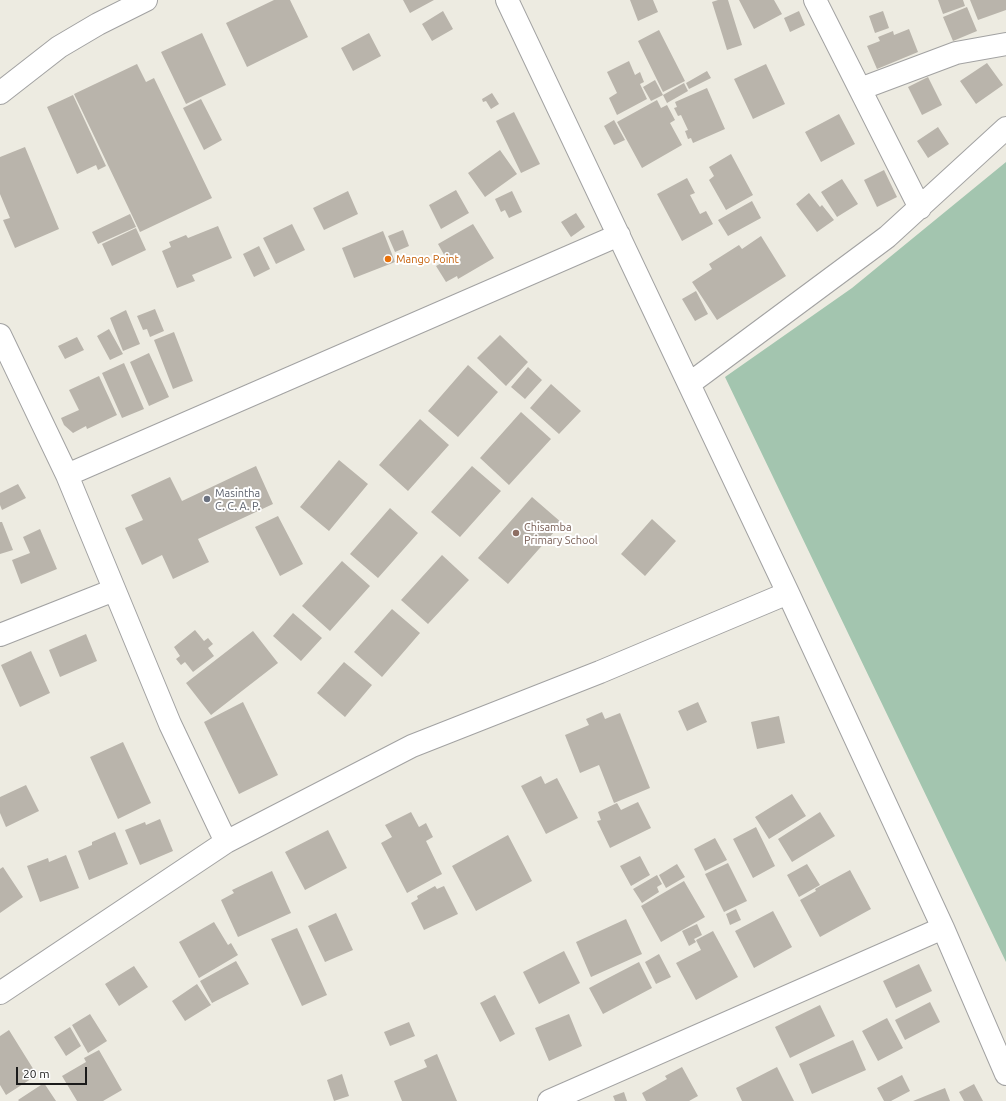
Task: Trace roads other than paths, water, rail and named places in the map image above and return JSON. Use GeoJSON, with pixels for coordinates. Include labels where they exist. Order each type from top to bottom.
{"type":"FeatureCollection","features":[{"type":"Feature","properties":{"kind":"street"},"geometry":{"type":"LineString","coordinates":[[0,93],[59,47],[98,24],[146,0]]}},
{"type":"Feature","properties":{"kind":"street"},"geometry":{"type":"LineString","coordinates":[[507,0],[788,593],[943,928],[1006,1074]]}},
{"type":"Feature","properties":{"kind":"street"},"geometry":{"type":"LineString","coordinates":[[815,0],[920,208]]}},
{"type":"Feature","properties":{"kind":"street"},"geometry":{"type":"LineString","coordinates":[[860,89],[956,53],[1006,44]]}},
{"type":"Feature","properties":{"kind":"street"},"geometry":{"type":"LineString","coordinates":[[688,384],[849,266],[920,208],[1006,128]]}},
{"type":"Feature","properties":{"kind":"street"},"geometry":{"type":"LineString","coordinates":[[67,475],[619,235]]}},
{"type":"Feature","properties":{"kind":"street"},"geometry":{"type":"LineString","coordinates":[[0,335],[67,475],[170,724],[226,842]]}},
{"type":"Feature","properties":{"kind":"street"},"geometry":{"type":"LineString","coordinates":[[0,635],[114,590]]}},
{"type":"Feature","properties":{"kind":"street"},"geometry":{"type":"LineString","coordinates":[[0,993],[226,842],[412,746],[600,672],[788,593]]}},
{"type":"Feature","properties":{"kind":"street"},"geometry":{"type":"LineString","coordinates":[[550,1101],[943,928]]}},
{"type":"Feature","properties":{"kind":"place","name":"Mango Point"},"geometry":{"type":"Point","coordinates":[388,259]}},
{"type":"Feature","properties":{"kind":"place","name":"Masintha C. C. A. P."},"geometry":{"type":"Point","coordinates":[207,499]}},
{"type":"Feature","properties":{"kind":"place","name":"Chisamba Primary School"},"geometry":{"type":"Point","coordinates":[516,533]}}]}
